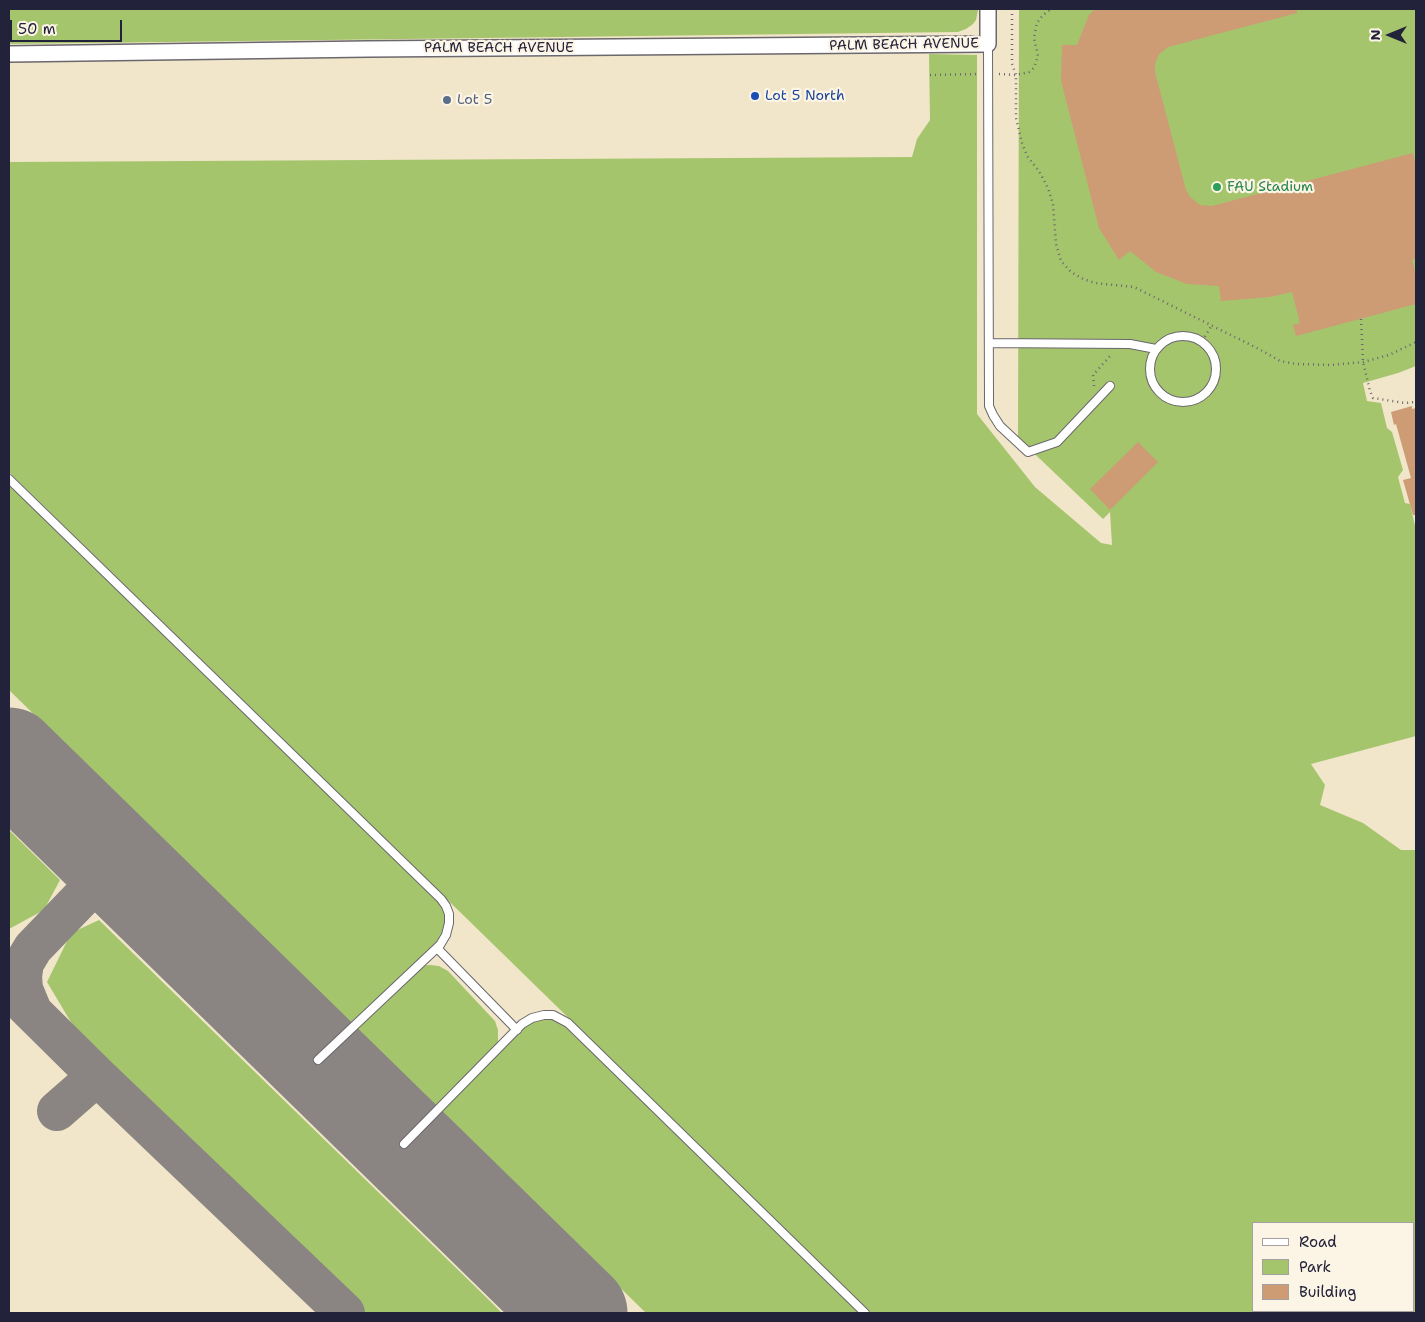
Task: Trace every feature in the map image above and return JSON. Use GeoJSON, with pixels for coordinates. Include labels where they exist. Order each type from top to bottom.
{"type":"FeatureCollection","features":[{"type":"Feature","properties":{"kind":"street","name":"PALM BEACH AVENUE"},"geometry":{"type":"LineString","coordinates":[[9,54],[988,44],[988,9]]}},
{"type":"Feature","properties":{"kind":"lane","name":"PALM BEACH AVENUE"},"geometry":{"type":"LineString","coordinates":[[988,44],[989,406],[1000,426],[1028,452],[1057,442],[1094,402]]}},
{"type":"Feature","properties":{"kind":"lane"},"geometry":{"type":"LineString","coordinates":[[1178,336],[1191,336],[1202,341],[1211,350],[1216,361],[1217,374],[1213,385],[1204,396],[1192,402],[1178,402],[1165,398],[1155,388],[1150,375],[1150,361],[1156,349],[1166,340],[1178,336]]}},
{"type":"Feature","properties":{"kind":"lane"},"geometry":{"type":"LineString","coordinates":[[989,344],[1130,344],[1156,349]]}},
{"type":"Feature","properties":{"kind":"lane"},"geometry":{"type":"LineString","coordinates":[[1094,402],[1110,386]]}},
{"type":"Feature","properties":{"kind":"lane"},"geometry":{"type":"LineString","coordinates":[[9,479],[441,899],[449,914],[446,935],[437,948],[318,1060]]}},
{"type":"Feature","properties":{"kind":"lane"},"geometry":{"type":"LineString","coordinates":[[437,948],[517,1030]]}},
{"type":"Feature","properties":{"kind":"lane"},"geometry":{"type":"LineString","coordinates":[[404,1144],[522,1024],[532,1018],[553,1015],[568,1023],[865,1313]]}},
{"type":"Feature","properties":{"kind":"path"},"geometry":{"type":"LineString","coordinates":[[1012,9],[1012,64],[1016,75],[1016,118],[1027,156],[1039,171],[1048,188],[1053,204],[1056,244],[1061,261],[1071,272],[1095,283],[1134,287],[1280,361],[1331,366],[1364,362],[1389,355],[1416,342]]}},
{"type":"Feature","properties":{"kind":"path"},"geometry":{"type":"LineString","coordinates":[[930,75],[1016,75],[1028,72],[1034,68],[1038,56],[1034,38],[1038,23],[1043,15],[1051,9]]}},
{"type":"Feature","properties":{"kind":"path"},"geometry":{"type":"LineString","coordinates":[[1361,319],[1364,362],[1373,398],[1404,403],[1416,402]]}},
{"type":"Feature","properties":{"kind":"path"},"geometry":{"type":"LineString","coordinates":[[1202,341],[1212,325]]}},
{"type":"Feature","properties":{"kind":"path"},"geometry":{"type":"LineString","coordinates":[[1094,402],[1093,375],[1121,344]]}},
{"type":"Feature","properties":{"kind":"green space"},"geometry":{"type":"Polygon","coordinates":[[[9,9],[978,10],[973,24],[958,32],[9,44],[9,9]]]}},
{"type":"Feature","properties":{"kind":"green space"},"geometry":{"type":"Polygon","coordinates":[[[1019,9],[1416,9],[1416,366],[1363,383],[1367,401],[1381,403],[1387,428],[1392,432],[1403,470],[1398,477],[1405,503],[1410,504],[1416,530],[1416,736],[1311,764],[1325,785],[1320,805],[1363,823],[1401,850],[1416,850],[1416,1313],[871,1313],[9,472],[9,162],[912,157],[917,139],[930,120],[929,54],[977,55],[977,414],[1035,487],[1101,543],[1112,545],[1110,512],[1103,519],[1018,438],[1019,9]]]}},
{"type":"Feature","properties":{"kind":"green space"},"geometry":{"type":"Polygon","coordinates":[[[9,479],[446,906],[446,935],[419,966],[439,966],[448,971],[495,1021],[498,1030],[498,1048],[532,1018],[560,1018],[865,1313],[646,1313],[9,690],[9,479]]]}},
{"type":"Feature","properties":{"kind":"green space"},"geometry":{"type":"Polygon","coordinates":[[[9,830],[60,880],[44,910],[9,929],[9,830]]]}},
{"type":"Feature","properties":{"kind":"green space"},"geometry":{"type":"Polygon","coordinates":[[[99,920],[502,1313],[358,1313],[75,1029],[47,982],[71,933],[99,920]]]}},
{"type":"Feature","properties":{"kind":"building"},"geometry":{"type":"Polygon","coordinates":[[[1095,9],[1297,9],[1297,13],[1168,47],[1159,54],[1155,64],[1155,72],[1186,190],[1190,197],[1200,205],[1212,206],[1413,153],[1416,166],[1416,258],[1412,260],[1416,275],[1416,304],[1296,336],[1293,325],[1300,323],[1292,292],[1270,297],[1221,301],[1219,286],[1187,284],[1156,272],[1130,251],[1119,260],[1099,228],[1061,81],[1062,45],[1077,45],[1089,15],[1095,9]]]}},
{"type":"Feature","properties":{"kind":"building"},"geometry":{"type":"Polygon","coordinates":[[[1412,406],[1412,409],[1416,408],[1416,515],[1413,515],[1403,480],[1411,478],[1391,412],[1412,406]]]}},
{"type":"Feature","properties":{"kind":"building"},"geometry":{"type":"Polygon","coordinates":[[[1138,442],[1158,462],[1110,510],[1090,489],[1138,442]]]}},
{"type":"Feature","properties":{"kind":"taxiway"},"geometry":{"type":"LineString","coordinates":[[84,895],[92,881],[94,867],[94,852],[87,834]]}},
{"type":"Feature","properties":{"kind":"taxiway"},"geometry":{"type":"LineString","coordinates":[[32,1011],[23,989],[22,976],[24,963],[33,948],[84,895],[96,887],[112,884],[132,887],[146,892]]}},
{"type":"Feature","properties":{"kind":"taxiway"},"geometry":{"type":"LineString","coordinates":[[9,989],[97,1076],[345,1313]]}},
{"type":"Feature","properties":{"kind":"taxiway"},"geometry":{"type":"LineString","coordinates":[[57,1111],[97,1076]]}},
{"type":"Feature","properties":{"kind":"runway"},"geometry":{"type":"LineString","coordinates":[[9,758],[577,1313]]}},
{"type":"Feature","properties":{"kind":"place","name":"Lot 5 North"},"geometry":{"type":"Point","coordinates":[755,96]}},
{"type":"Feature","properties":{"kind":"place","name":"Lot 5"},"geometry":{"type":"Point","coordinates":[447,100]}},
{"type":"Feature","properties":{"kind":"place","name":"FAU Stadium"},"geometry":{"type":"Point","coordinates":[1217,187]}}]}
